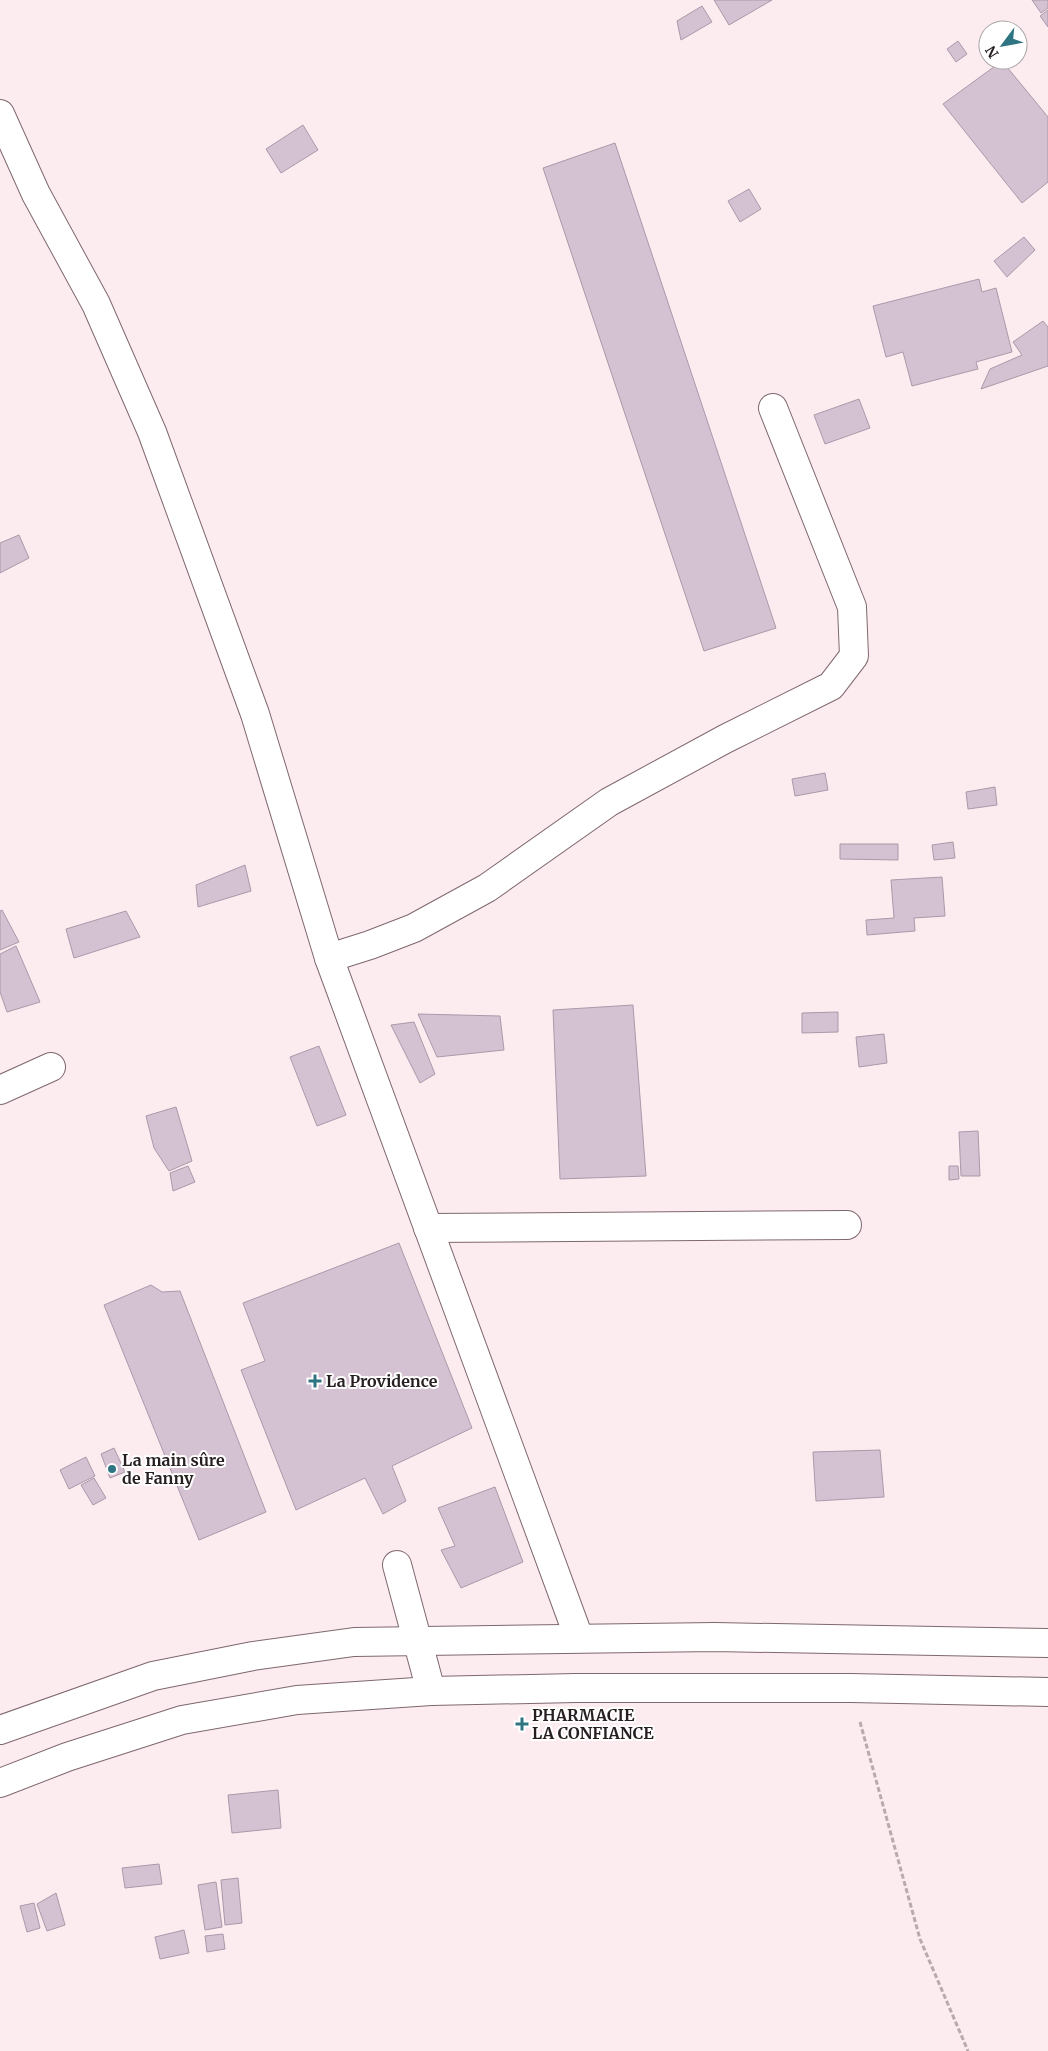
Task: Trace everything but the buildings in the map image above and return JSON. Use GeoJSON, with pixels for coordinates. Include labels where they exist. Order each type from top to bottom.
{"type":"FeatureCollection","features":[{"type":"Feature","properties":{"kind":"street"},"geometry":{"type":"LineString","coordinates":[[0,114],[36,194],[96,304],[152,432],[255,714],[329,958],[579,1638]]}},
{"type":"Feature","properties":{"kind":"street"},"geometry":{"type":"LineString","coordinates":[[329,958],[370,945],[422,923],[487,888],[609,802],[725,739],[831,686],[854,656],[852,607],[773,408]]}},
{"type":"Feature","properties":{"kind":"street"},"geometry":{"type":"LineString","coordinates":[[0,1090],[51,1067]]}},
{"type":"Feature","properties":{"kind":"street"},"geometry":{"type":"LineString","coordinates":[[428,1228],[847,1225]]}},
{"type":"Feature","properties":{"kind":"street"},"geometry":{"type":"LineString","coordinates":[[397,1565],[431,1691]]}},
{"type":"Feature","properties":{"kind":"street"},"geometry":{"type":"LineString","coordinates":[[0,1730],[153,1676],[253,1656],[345,1643],[417,1640],[715,1637],[1048,1643]]}},
{"type":"Feature","properties":{"kind":"street"},"geometry":{"type":"LineString","coordinates":[[0,1782],[67,1757],[182,1720],[297,1700],[431,1691],[576,1688],[851,1688],[1048,1692]]}},
{"type":"Feature","properties":{"kind":"path"},"geometry":{"type":"LineString","coordinates":[[851,1688],[920,1939],[968,2051]]}},
{"type":"Feature","properties":{"kind":"place","name":"La Providence"},"geometry":{"type":"Point","coordinates":[315,1381]}},
{"type":"Feature","properties":{"kind":"place","name":"La main sûre de Fanny"},"geometry":{"type":"Point","coordinates":[112,1469]}},
{"type":"Feature","properties":{"kind":"place","name":"PHARMACIE LA CONFIANCE"},"geometry":{"type":"Point","coordinates":[522,1724]}}]}
